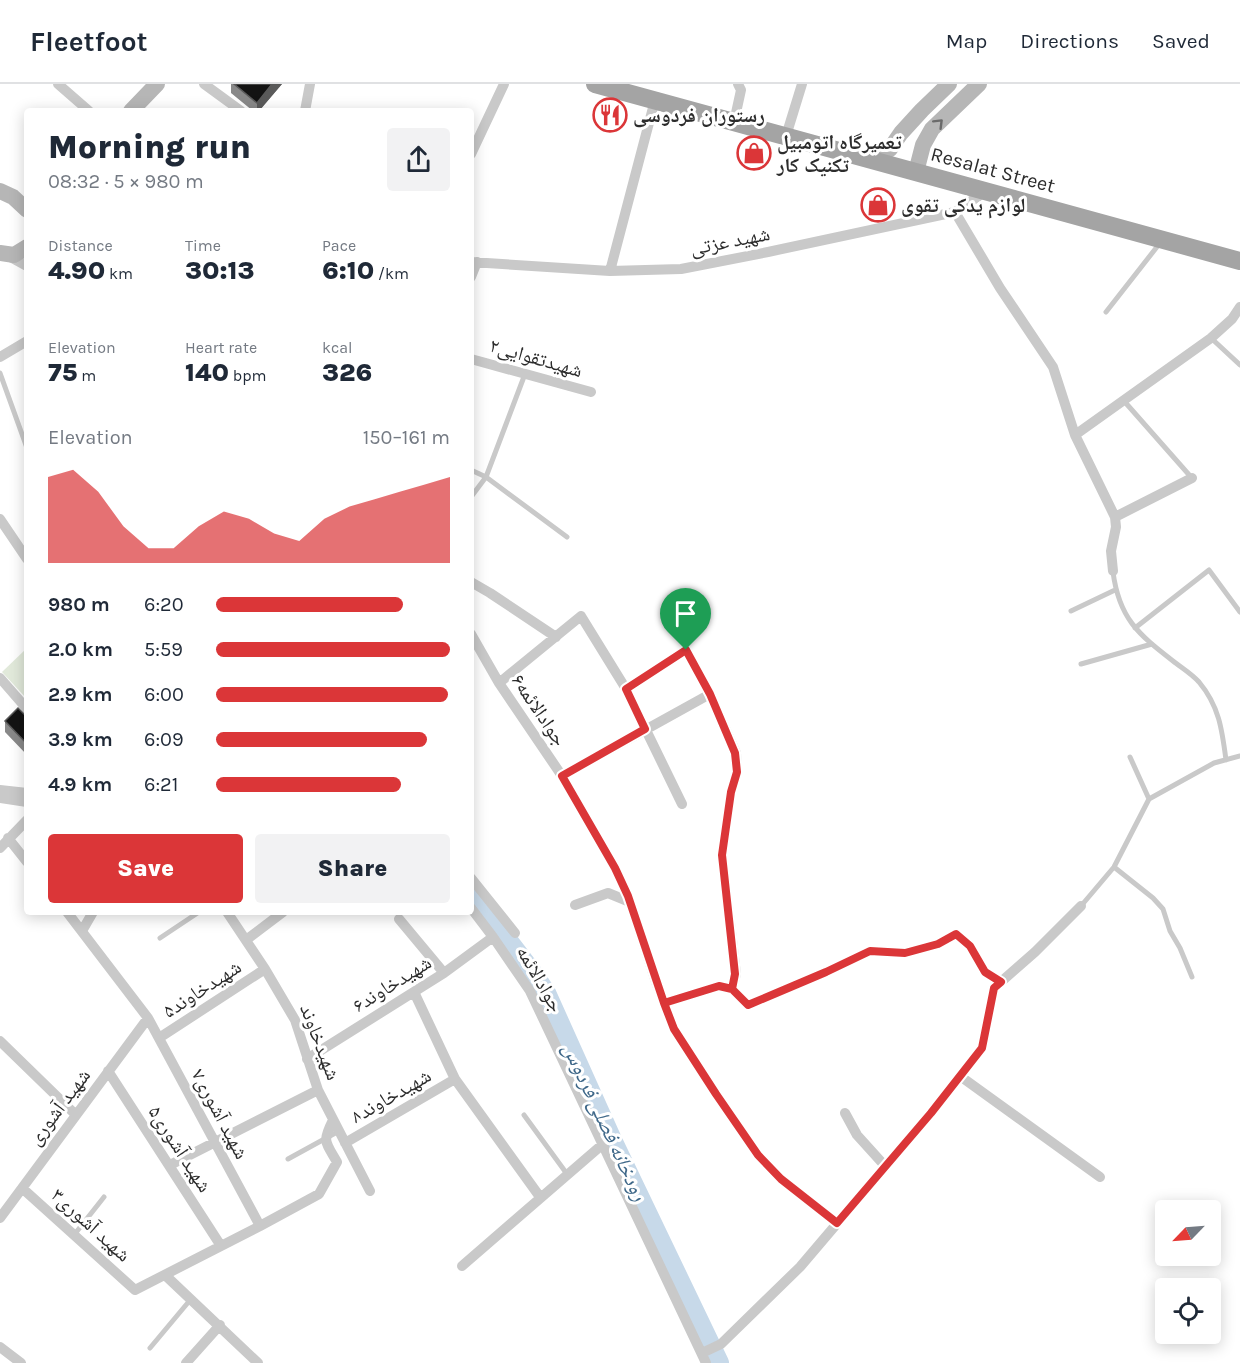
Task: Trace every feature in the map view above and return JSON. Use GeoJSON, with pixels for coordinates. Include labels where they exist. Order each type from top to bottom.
{"type":"FeatureCollection","features":[{"type":"Feature","properties":{"kind":"main road","name":"Resalat Street"},"geometry":{"type":"LineString","coordinates":[[595,84],[1240,261]]}},
{"type":"Feature","properties":{"kind":"street"},"geometry":{"type":"LineString","coordinates":[[58,84],[86,108]]}},
{"type":"Feature","properties":{"kind":"street"},"geometry":{"type":"LineString","coordinates":[[134,108],[157,84]]}},
{"type":"Feature","properties":{"kind":"street"},"geometry":{"type":"LineString","coordinates":[[204,84],[237,108]]}},
{"type":"Feature","properties":{"kind":"street"},"geometry":{"type":"LineString","coordinates":[[306,108],[310,84]]}},
{"type":"Feature","properties":{"kind":"street"},"geometry":{"type":"LineString","coordinates":[[474,148],[504,84]]}},
{"type":"Feature","properties":{"kind":"street"},"geometry":{"type":"LineString","coordinates":[[734,122],[741,90],[738,84]]}},
{"type":"Feature","properties":{"kind":"street"},"geometry":{"type":"LineString","coordinates":[[786,136],[802,84]]}},
{"type":"Feature","properties":{"kind":"street"},"geometry":{"type":"LineString","coordinates":[[870,159],[890,149],[901,133],[949,84]]}},
{"type":"Feature","properties":{"kind":"street"},"geometry":{"type":"LineString","coordinates":[[916,172],[922,145],[932,129],[979,84]]}},
{"type":"Feature","properties":{"kind":"street"},"geometry":{"type":"LineString","coordinates":[[610,271],[655,100]]}},
{"type":"Feature","properties":{"kind":"street"},"geometry":{"type":"LineString","coordinates":[[0,191],[13,197],[24,207]]}},
{"type":"Feature","properties":{"kind":"street","name":"شهید عزتی"},"geometry":{"type":"LineString","coordinates":[[474,262],[610,271],[681,269],[955,212],[986,191]]}},
{"type":"Feature","properties":{"kind":"street"},"geometry":{"type":"LineString","coordinates":[[955,212],[1000,288],[1053,367],[1075,435],[1115,517],[1116,527],[1111,550],[1113,571]]}},
{"type":"Feature","properties":{"kind":"street"},"geometry":{"type":"LineString","coordinates":[[2,253],[15,255],[24,249]]}},
{"type":"Feature","properties":{"kind":"street"},"geometry":{"type":"LineString","coordinates":[[2,253],[24,264]]}},
{"type":"Feature","properties":{"kind":"street"},"geometry":{"type":"LineString","coordinates":[[1075,435],[1211,338],[1232,319],[1240,307]]}},
{"type":"Feature","properties":{"kind":"street"},"geometry":{"type":"LineString","coordinates":[[0,357],[24,343]]}},
{"type":"Feature","properties":{"kind":"street","name":"شهیدتقوایی۲"},"geometry":{"type":"LineString","coordinates":[[474,359],[591,392]]}},
{"type":"Feature","properties":{"kind":"street"},"geometry":{"type":"LineString","coordinates":[[1115,517],[1192,478]]}},
{"type":"Feature","properties":{"kind":"street"},"geometry":{"type":"LineString","coordinates":[[0,519],[24,555]]}},
{"type":"Feature","properties":{"kind":"street"},"geometry":{"type":"LineString","coordinates":[[474,584],[556,637]]}},
{"type":"Feature","properties":{"kind":"street"},"geometry":{"type":"LineString","coordinates":[[499,683],[581,616],[626,689],[682,804]]}},
{"type":"Feature","properties":{"kind":"street","name":"جوادالائمه۶"},"geometry":{"type":"LineString","coordinates":[[474,639],[499,683],[562,776],[615,868],[630,902],[674,1029],[758,1155],[781,1179],[837,1223]]}},
{"type":"Feature","properties":{"kind":"street"},"geometry":{"type":"LineString","coordinates":[[626,689],[686,650],[710,694],[735,753],[737,772],[731,792],[722,855],[735,974],[732,989]]}},
{"type":"Feature","properties":{"kind":"street"},"geometry":{"type":"LineString","coordinates":[[0,678],[24,706]]}},
{"type":"Feature","properties":{"kind":"street"},"geometry":{"type":"LineString","coordinates":[[562,776],[710,694]]}},
{"type":"Feature","properties":{"kind":"street"},"geometry":{"type":"LineString","coordinates":[[0,790],[24,793]]}},
{"type":"Feature","properties":{"kind":"street"},"geometry":{"type":"LineString","coordinates":[[0,798],[24,802]]}},
{"type":"Feature","properties":{"kind":"street"},"geometry":{"type":"LineString","coordinates":[[0,848],[24,823]]}},
{"type":"Feature","properties":{"kind":"street"},"geometry":{"type":"LineString","coordinates":[[8,838],[24,858]]}},
{"type":"Feature","properties":{"kind":"street","name":"جوادالائمه"},"geometry":{"type":"LineString","coordinates":[[474,882],[515,933]]}},
{"type":"Feature","properties":{"kind":"street"},"geometry":{"type":"LineString","coordinates":[[575,905],[608,893],[630,902]]}},
{"type":"Feature","properties":{"kind":"street"},"geometry":{"type":"LineString","coordinates":[[704,1358],[800,1267],[885,1166],[982,1048],[994,988],[1082,906]]}},
{"type":"Feature","properties":{"kind":"street","name":"جوادالائمه"},"geometry":{"type":"LineString","coordinates":[[474,912],[494,936],[530,991],[704,1358]]}},
{"type":"Feature","properties":{"kind":"street","name":"شهید آشوری۷"},"geometry":{"type":"LineString","coordinates":[[69,915],[148,1018],[260,1226]]}},
{"type":"Feature","properties":{"kind":"street"},"geometry":{"type":"LineString","coordinates":[[82,931],[91,915]]}},
{"type":"Feature","properties":{"kind":"street","name":"شهیدخاوند"},"geometry":{"type":"LineString","coordinates":[[229,915],[295,1020],[318,1090],[370,1191]]}},
{"type":"Feature","properties":{"kind":"street"},"geometry":{"type":"LineString","coordinates":[[246,940],[279,915]]}},
{"type":"Feature","properties":{"kind":"street"},"geometry":{"type":"LineString","coordinates":[[399,919],[444,973]]}},
{"type":"Feature","properties":{"kind":"street"},"geometry":{"type":"LineString","coordinates":[[664,1003],[719,986],[732,989],[748,1005],[870,951],[905,953],[938,944],[956,934],[970,946],[985,972],[1001,982]]}},
{"type":"Feature","properties":{"kind":"street","name":"شهیدخاوند۶"},"geometry":{"type":"LineString","coordinates":[[308,1059],[444,973],[494,936]]}},
{"type":"Feature","properties":{"kind":"street","name":"شهیدخاوند۵"},"geometry":{"type":"LineString","coordinates":[[159,1038],[265,969]]}},
{"type":"Feature","properties":{"kind":"street"},"geometry":{"type":"LineString","coordinates":[[414,992],[455,1079],[540,1197]]}},
{"type":"Feature","properties":{"kind":"street","name":"شهید آشوری"},"geometry":{"type":"LineString","coordinates":[[0,1218],[148,1018]]}},
{"type":"Feature","properties":{"kind":"street"},"geometry":{"type":"LineString","coordinates":[[0,1041],[76,1115]]}},
{"type":"Feature","properties":{"kind":"street","name":"شهید آشوری۵"},"geometry":{"type":"LineString","coordinates":[[108,1071],[221,1246]]}},
{"type":"Feature","properties":{"kind":"street"},"geometry":{"type":"LineString","coordinates":[[960,1076],[1100,1177]]}},
{"type":"Feature","properties":{"kind":"street","name":"شهیدخاوند۸"},"geometry":{"type":"LineString","coordinates":[[345,1143],[455,1079]]}},
{"type":"Feature","properties":{"kind":"street"},"geometry":{"type":"LineString","coordinates":[[170,1165],[318,1090]]}},
{"type":"Feature","properties":{"kind":"street"},"geometry":{"type":"LineString","coordinates":[[846,1113],[857,1135],[885,1166]]}},
{"type":"Feature","properties":{"kind":"street"},"geometry":{"type":"LineString","coordinates":[[258,1363],[165,1275],[319,1194],[336,1162],[326,1139],[333,1120]]}},
{"type":"Feature","properties":{"kind":"street"},"geometry":{"type":"LineString","coordinates":[[462,1266],[603,1144]]}},
{"type":"Feature","properties":{"kind":"street","name":"شهید آشوری۳"},"geometry":{"type":"LineString","coordinates":[[22,1188],[135,1290],[165,1275]]}},
{"type":"Feature","properties":{"kind":"street"},"geometry":{"type":"LineString","coordinates":[[186,1363],[220,1326]]}},
{"type":"Feature","properties":{"kind":"street"},"geometry":{"type":"LineString","coordinates":[[0,1347],[21,1363]]}},
{"type":"Feature","properties":{"kind":"lane"},"geometry":{"type":"LineString","coordinates":[[1106,312],[1163,240]]}},
{"type":"Feature","properties":{"kind":"lane"},"geometry":{"type":"LineString","coordinates":[[1211,338],[1240,365]]}},
{"type":"Feature","properties":{"kind":"lane"},"geometry":{"type":"LineString","coordinates":[[0,373],[24,440]]}},
{"type":"Feature","properties":{"kind":"lane"},"geometry":{"type":"LineString","coordinates":[[474,493],[486,477],[525,374]]}},
{"type":"Feature","properties":{"kind":"lane"},"geometry":{"type":"LineString","coordinates":[[1123,400],[1192,478]]}},
{"type":"Feature","properties":{"kind":"lane"},"geometry":{"type":"LineString","coordinates":[[474,471],[486,477],[567,537]]}},
{"type":"Feature","properties":{"kind":"lane"},"geometry":{"type":"LineString","coordinates":[[1135,628],[1209,570],[1240,612]]}},
{"type":"Feature","properties":{"kind":"lane"},"geometry":{"type":"LineString","coordinates":[[1113,571],[1115,590],[1123,610],[1135,628],[1197,680],[1212,700],[1221,724],[1227,760]]}},
{"type":"Feature","properties":{"kind":"lane"},"geometry":{"type":"LineString","coordinates":[[1071,611],[1115,590]]}},
{"type":"Feature","properties":{"kind":"lane"},"geometry":{"type":"LineString","coordinates":[[1081,664],[1152,644]]}},
{"type":"Feature","properties":{"kind":"lane"},"geometry":{"type":"LineString","coordinates":[[1082,906],[1114,867],[1149,799],[1214,763],[1240,756]]}},
{"type":"Feature","properties":{"kind":"lane"},"geometry":{"type":"LineString","coordinates":[[1130,757],[1149,799]]}},
{"type":"Feature","properties":{"kind":"lane"},"geometry":{"type":"LineString","coordinates":[[1114,867],[1153,898],[1163,909],[1170,931],[1192,977]]}},
{"type":"Feature","properties":{"kind":"lane"},"geometry":{"type":"LineString","coordinates":[[160,938],[194,915]]}},
{"type":"Feature","properties":{"kind":"lane"},"geometry":{"type":"LineString","coordinates":[[524,1115],[567,1174]]}},
{"type":"Feature","properties":{"kind":"lane"},"geometry":{"type":"LineString","coordinates":[[288,1159],[339,1131]]}},
{"type":"Feature","properties":{"kind":"lane"},"geometry":{"type":"LineString","coordinates":[[74,1235],[104,1197]]}},
{"type":"Feature","properties":{"kind":"lane"},"geometry":{"type":"LineString","coordinates":[[150,1348],[191,1299]]}},
{"type":"Feature","properties":{"kind":"green space"},"geometry":{"type":"Polygon","coordinates":[[[24,651],[24,696],[2,672],[24,651]]]}},
{"type":"Feature","properties":{"kind":"building"},"geometry":{"type":"Polygon","coordinates":[[[234,84],[272,84],[257,103],[234,84]]]}},
{"type":"Feature","properties":{"kind":"building"},"geometry":{"type":"Polygon","coordinates":[[[18,708],[24,714],[24,741],[5,721],[18,708]]]}},
{"type":"Feature","properties":{"kind":"waterway","name":"رودخانه فصلی فردوس"},"geometry":{"type":"LineString","coordinates":[[474,898],[545,993],[611,1140],[718,1363]]}},
{"type":"Feature","properties":{"kind":"place","name":"رستوران فردوسی"},"geometry":{"type":"Point","coordinates":[610,115]}},
{"type":"Feature","properties":{"kind":"place","name":"تعمیرگاه اتومبیل تکنیک کار"},"geometry":{"type":"Point","coordinates":[754,153]}},
{"type":"Feature","properties":{"kind":"place","name":"لوازم یدکی تقوی"},"geometry":{"type":"Point","coordinates":[878,205]}},
{"type":"Feature","properties":{"kind":"route"},"geometry":{"type":"LineString","coordinates":[[686,650],[626,689],[645,729],[562,776],[615,868],[628,896],[664,1003],[719,986],[732,989],[748,1005],[870,951],[905,953],[938,944],[956,934],[970,946],[985,972],[1001,982],[994,988],[982,1048],[931,1113],[837,1223],[781,1179],[758,1155],[674,1029],[664,1003],[719,986],[732,989],[735,974],[722,855],[731,792],[737,772],[735,753],[710,694],[686,650]]}}]}
